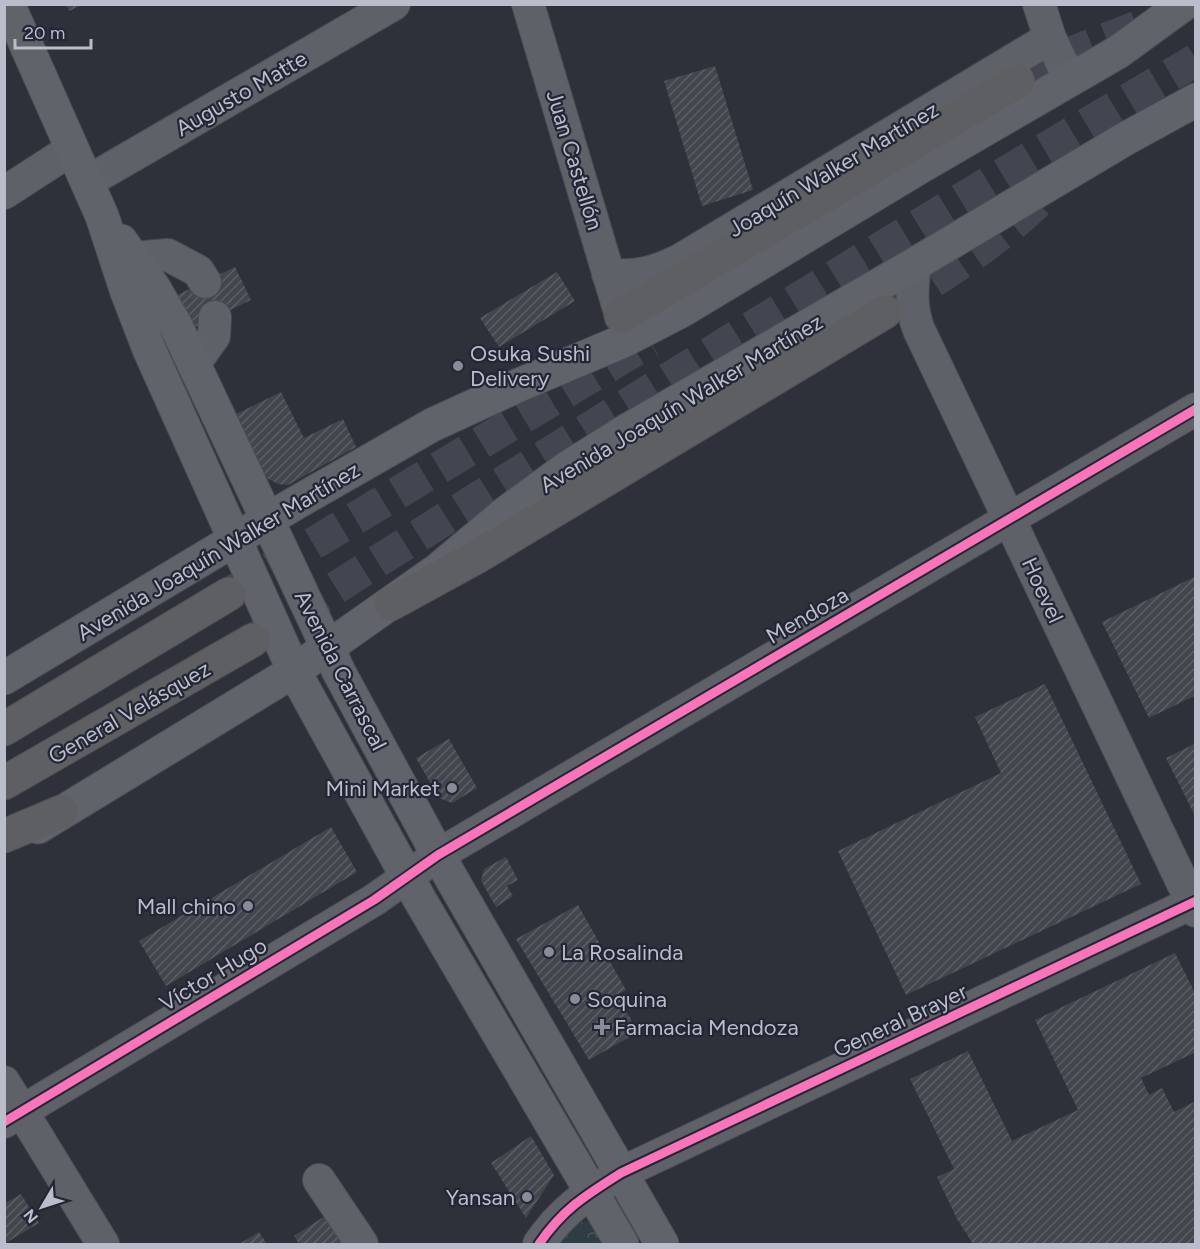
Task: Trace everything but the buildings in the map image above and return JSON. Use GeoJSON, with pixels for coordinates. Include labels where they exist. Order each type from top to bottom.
{"type":"FeatureCollection","features":[{"type":"Feature","properties":{"kind":"highway"},"geometry":{"type":"LineString","coordinates":[[621,316],[1018,81]]}},
{"type":"Feature","properties":{"kind":"highway"},"geometry":{"type":"LineString","coordinates":[[391,604],[475,558],[885,312]]}},
{"type":"Feature","properties":{"kind":"highway"},"geometry":{"type":"LineString","coordinates":[[4,729],[229,594]]}},
{"type":"Feature","properties":{"kind":"highway","name":"General Velásquez"},"geometry":{"type":"LineString","coordinates":[[4,783],[253,640]]}},
{"type":"Feature","properties":{"kind":"highway"},"geometry":{"type":"LineString","coordinates":[[4,836],[61,812]]}},
{"type":"Feature","properties":{"kind":"main road","name":"Avenida Joaquín Walker Martínez"},"geometry":{"type":"LineString","coordinates":[[4,678],[266,521],[432,425],[519,385],[623,342],[645,330],[1125,47],[1184,4]]}},
{"type":"Feature","properties":{"kind":"main road","name":"Avenida Carrascal"},"geometry":{"type":"LineString","coordinates":[[7,7],[102,216],[149,349],[294,671],[408,878],[622,1245]]}},
{"type":"Feature","properties":{"kind":"main road","name":"Avenida Joaquín Walker Martínez"},"geometry":{"type":"LineString","coordinates":[[4,850],[61,812],[294,671],[439,569],[507,512],[567,468],[626,431],[915,264],[1142,129],[1196,100]]}},
{"type":"Feature","properties":{"kind":"main road","name":"Avenida Carrascal"},"geometry":{"type":"LineString","coordinates":[[102,216],[154,288],[194,364],[326,647],[438,855],[662,1245]]}},
{"type":"Feature","properties":{"kind":"main road"},"geometry":{"type":"LineString","coordinates":[[432,425],[621,316]]}},
{"type":"Feature","properties":{"kind":"street","name":"Augusto Matte"},"geometry":{"type":"LineString","coordinates":[[87,182],[394,4]]}},
{"type":"Feature","properties":{"kind":"street","name":"Juan Castellón"},"geometry":{"type":"LineString","coordinates":[[528,4],[621,316]]}},
{"type":"Feature","properties":{"kind":"street"},"geometry":{"type":"LineString","coordinates":[[1039,4],[1050,38],[1070,80]]}},
{"type":"Feature","properties":{"kind":"street","name":"Joaquín Walker Martínez"},"geometry":{"type":"LineString","coordinates":[[608,274],[642,275],[680,260],[1050,38]]}},
{"type":"Feature","properties":{"kind":"street"},"geometry":{"type":"LineString","coordinates":[[4,193],[72,149]]}},
{"type":"Feature","properties":{"kind":"street"},"geometry":{"type":"LineString","coordinates":[[134,258],[168,255],[198,271],[205,282]]}},
{"type":"Feature","properties":{"kind":"street","name":"Hoevel"},"geometry":{"type":"LineString","coordinates":[[915,264],[912,301],[917,325],[1194,905]]}},
{"type":"Feature","properties":{"kind":"street"},"geometry":{"type":"LineString","coordinates":[[194,364],[214,336],[215,317]]}},
{"type":"Feature","properties":{"kind":"street","name":"Mendoza"},"geometry":{"type":"LineString","coordinates":[[438,855],[1196,409]]}},
{"type":"Feature","properties":{"kind":"street","name":"Víctor Hugo"},"geometry":{"type":"LineString","coordinates":[[13,1116],[374,900],[438,855]]}},
{"type":"Feature","properties":{"kind":"street","name":"General Brayer"},"geometry":{"type":"LineString","coordinates":[[539,1245],[566,1211],[621,1173],[1194,905]]}},
{"type":"Feature","properties":{"kind":"street"},"geometry":{"type":"LineString","coordinates":[[4,1082],[13,1116],[103,1245]]}},
{"type":"Feature","properties":{"kind":"street"},"geometry":{"type":"LineString","coordinates":[[319,1180],[362,1245]]}},
{"type":"Feature","properties":{"kind":"green space"},"geometry":{"type":"Polygon","coordinates":[[[591,1221],[603,1244],[554,1244],[567,1225],[591,1221]]]}},
{"type":"Feature","properties":{"kind":"tunnel"},"geometry":{"type":"LineString","coordinates":[[1018,81],[1071,53],[1150,22]]}},
{"type":"Feature","properties":{"kind":"tunnel"},"geometry":{"type":"LineString","coordinates":[[253,640],[840,273],[1196,60]]}},
{"type":"Feature","properties":{"kind":"tunnel"},"geometry":{"type":"LineString","coordinates":[[892,308],[990,242],[1043,197]]}},
{"type":"Feature","properties":{"kind":"tunnel"},"geometry":{"type":"LineString","coordinates":[[229,594],[650,341]]}},
{"type":"Feature","properties":{"kind":"cycle path"},"geometry":{"type":"LineString","coordinates":[[4,1122],[374,900],[438,855],[1196,409]]}},
{"type":"Feature","properties":{"kind":"cycle path"},"geometry":{"type":"LineString","coordinates":[[539,1244],[566,1212],[621,1173],[1196,901]]}},
{"type":"Feature","properties":{"kind":"place","name":"Osuka Sushi Delivery"},"geometry":{"type":"Point","coordinates":[458,366]}},
{"type":"Feature","properties":{"kind":"place","name":"Mini Market"},"geometry":{"type":"Point","coordinates":[452,788]}},
{"type":"Feature","properties":{"kind":"place","name":"Mall chino"},"geometry":{"type":"Point","coordinates":[248,906]}},
{"type":"Feature","properties":{"kind":"place","name":"La Rosalinda"},"geometry":{"type":"Point","coordinates":[549,952]}},
{"type":"Feature","properties":{"kind":"place","name":"Soquina"},"geometry":{"type":"Point","coordinates":[575,999]}},
{"type":"Feature","properties":{"kind":"place","name":"Farmacia Mendoza"},"geometry":{"type":"Point","coordinates":[602,1027]}},
{"type":"Feature","properties":{"kind":"place","name":"Yansan"},"geometry":{"type":"Point","coordinates":[527,1197]}}]}
